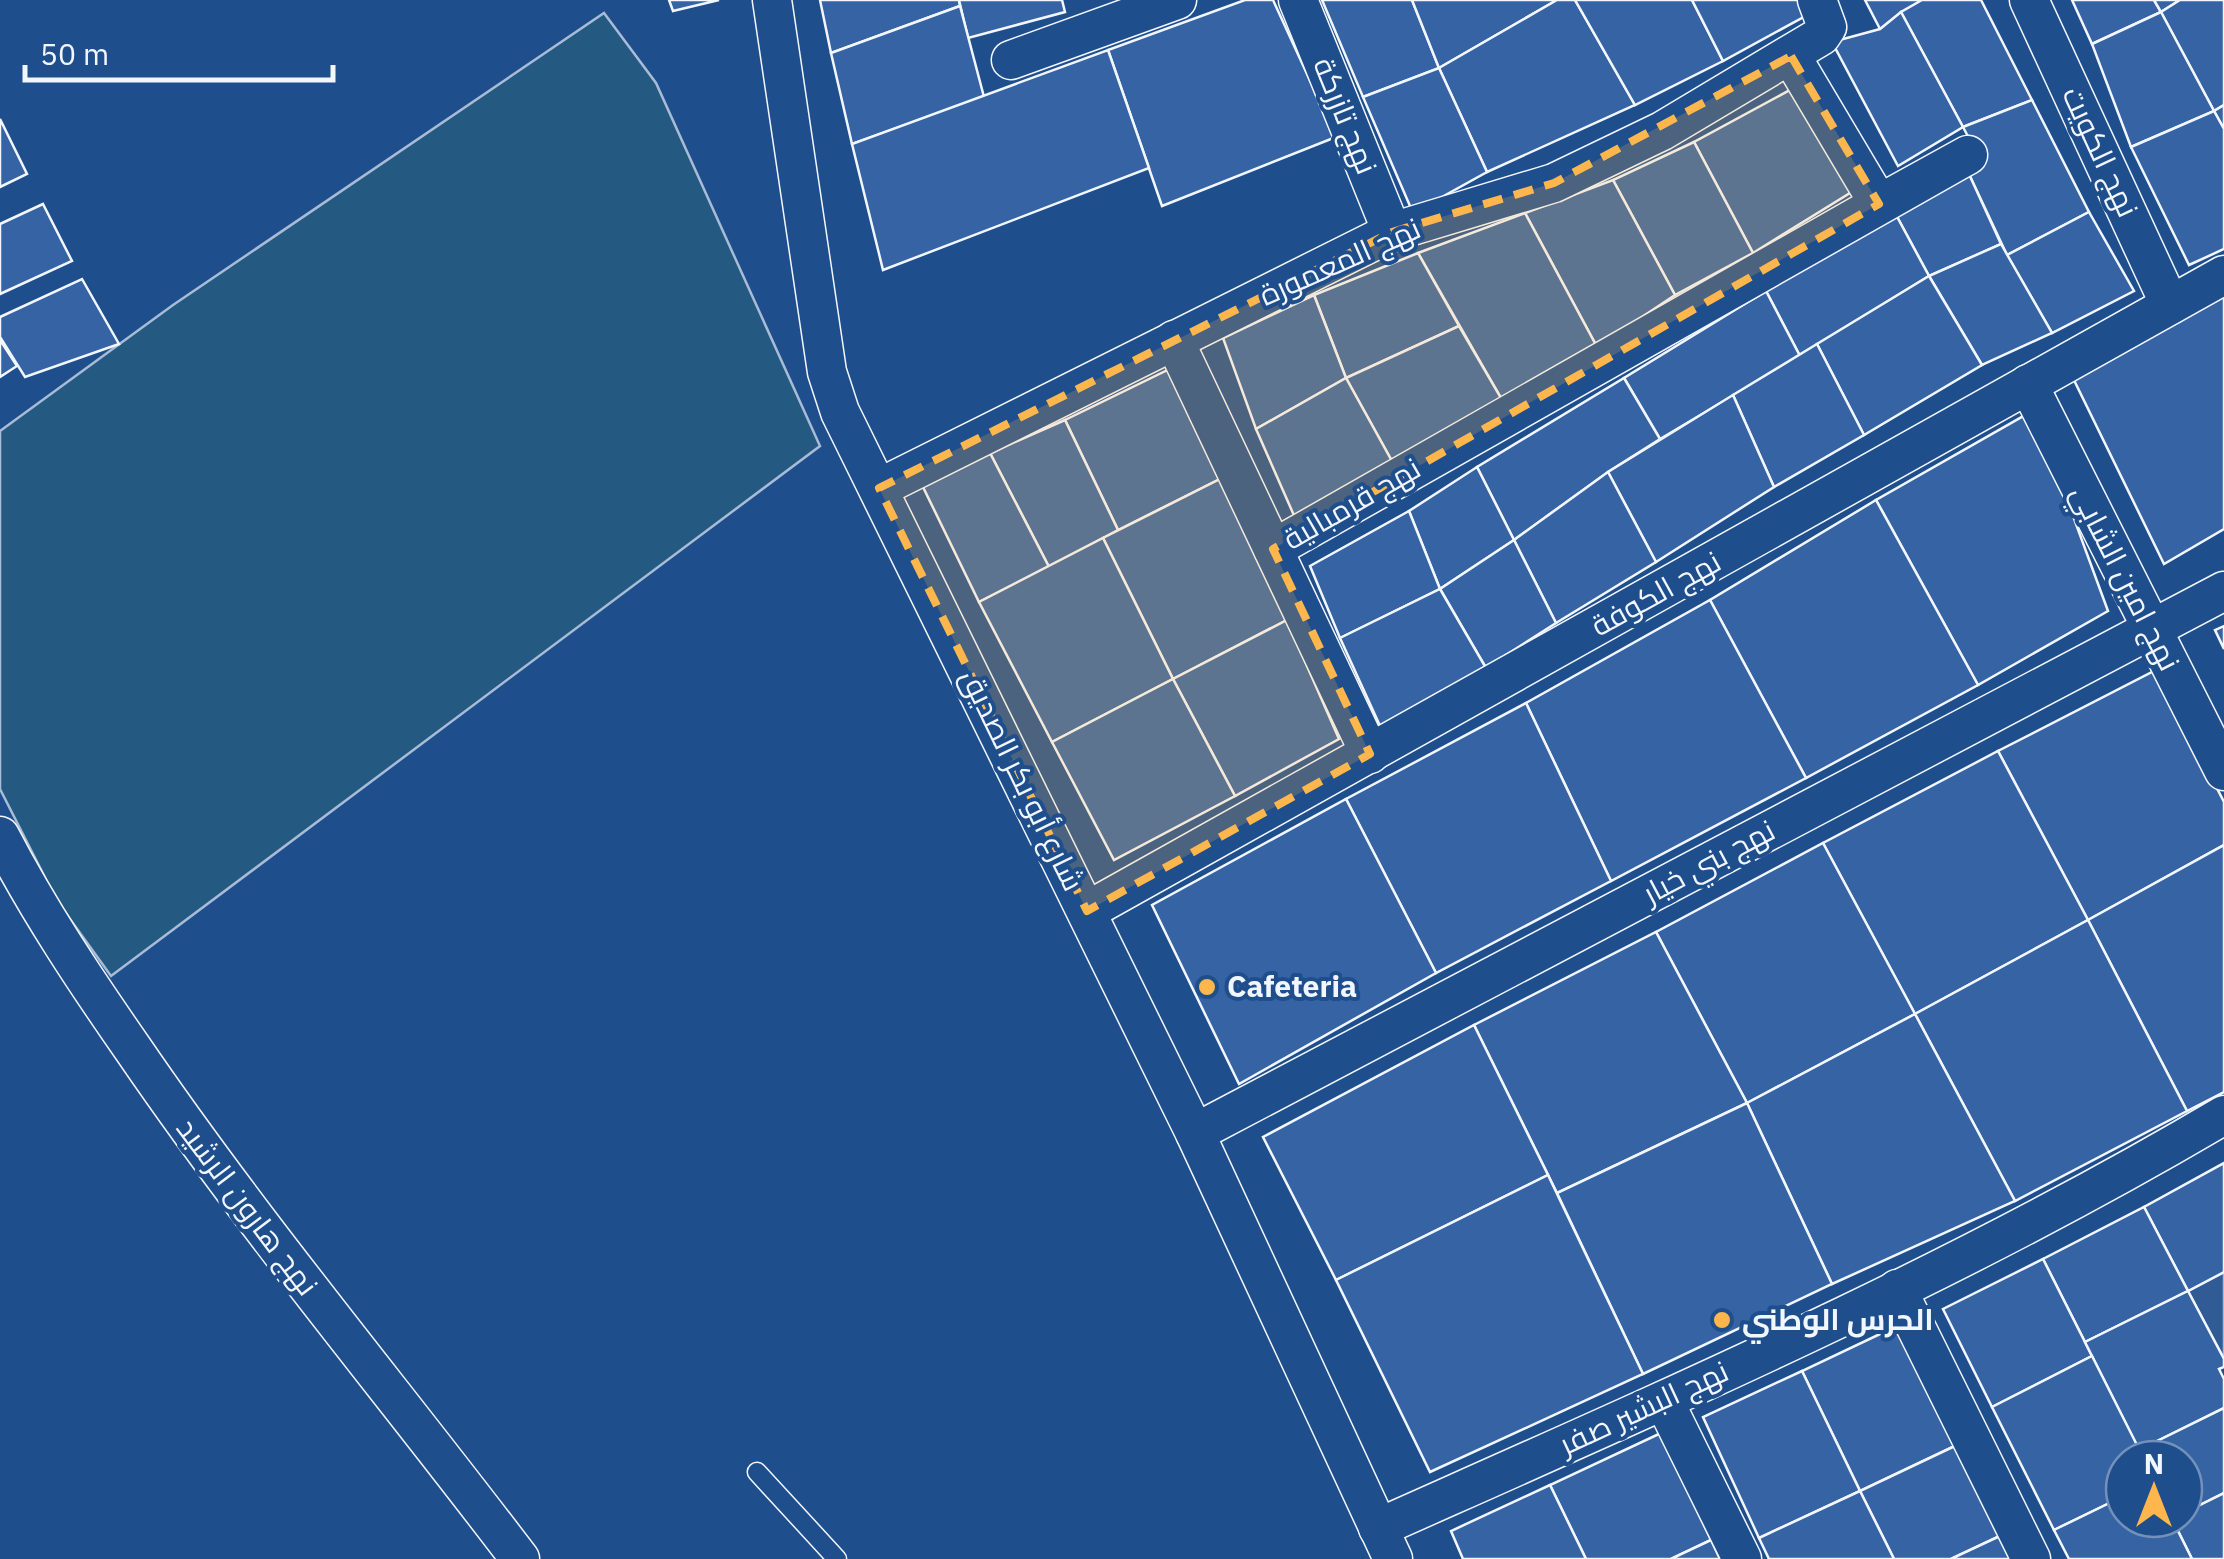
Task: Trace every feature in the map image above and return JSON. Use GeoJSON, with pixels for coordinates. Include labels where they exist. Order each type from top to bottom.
{"type":"FeatureCollection","features":[{"type":"Feature","properties":{"kind":"street","name":"شارع أبو بكر الصديق"},"geometry":{"type":"LineString","coordinates":[[772,0],[828,372],[840,412],[1194,1133],[1386,1544]]}},
{"type":"Feature","properties":{"kind":"street"},"geometry":{"type":"LineString","coordinates":[[1011,60],[1113,10],[1178,0]]}},
{"type":"Feature","properties":{"kind":"street","name":"نهج تازركة"},"geometry":{"type":"LineString","coordinates":[[1298,0],[1392,232]]}},
{"type":"Feature","properties":{"kind":"street","name":"نهج المعمورة"},"geometry":{"type":"LineString","coordinates":[[879,488],[1392,232],[1554,183],[1662,131],[1821,36],[1827,26],[1817,0]]}},
{"type":"Feature","properties":{"kind":"street","name":"نهج الكويت"},"geometry":{"type":"LineString","coordinates":[[2029,0],[2170,305]]}},
{"type":"Feature","properties":{"kind":"street"},"geometry":{"type":"LineString","coordinates":[[1790,56],[1879,204]]}},
{"type":"Feature","properties":{"kind":"street","name":"نهج قرمبالية"},"geometry":{"type":"LineString","coordinates":[[1273,548],[1968,154],[1342,509]]}},
{"type":"Feature","properties":{"kind":"street","name":"نهج الكوفة"},"geometry":{"type":"LineString","coordinates":[[1087,912],[2224,275]]}},
{"type":"Feature","properties":{"kind":"street"},"geometry":{"type":"LineString","coordinates":[[1174,340],[1370,754]]}},
{"type":"Feature","properties":{"kind":"street","name":"نهج امين الشابي"},"geometry":{"type":"LineString","coordinates":[[2028,384],[2224,771]]}},
{"type":"Feature","properties":{"kind":"street","name":"نهج بني خيار"},"geometry":{"type":"LineString","coordinates":[[1194,1133],[2224,591]]}},
{"type":"Feature","properties":{"kind":"street","name":"نهج هارون الرشيد"},"geometry":{"type":"LineString","coordinates":[[0,836],[67,953],[224,1180],[520,1559]]}},
{"type":"Feature","properties":{"kind":"street","name":"نهج البشير صفر"},"geometry":{"type":"LineString","coordinates":[[1386,1544],[1664,1401],[2116,1179],[2224,1114]]}},
{"type":"Feature","properties":{"kind":"street"},"geometry":{"type":"LineString","coordinates":[[1897,1289],[2032,1559]]}},
{"type":"Feature","properties":{"kind":"street"},"geometry":{"type":"LineString","coordinates":[[1664,1401],[1742,1559]]}},
{"type":"Feature","properties":{"kind":"lane"},"geometry":{"type":"LineString","coordinates":[[757,1472],[837,1559]]}},
{"type":"Feature","properties":{"kind":"highlighted area"},"geometry":{"type":"Polygon","coordinates":[[[1791,56],[1879,204],[1273,549],[1370,754],[1087,911],[879,488],[1392,232],[1554,183],[1791,56]]]}},
{"type":"Feature","properties":{"kind":"shaded area"},"geometry":{"type":"Polygon","coordinates":[[[604,13],[656,83],[820,446],[111,976],[57,901],[0,789],[0,431],[173,305],[604,13]]]}},
{"type":"Feature","properties":{"kind":"shaded area"},"geometry":{"type":"Polygon","coordinates":[[[2224,1272],[2224,1359],[2188,1291],[2224,1272]]]}},
{"type":"Feature","properties":{"kind":"building"},"geometry":{"type":"Polygon","coordinates":[[[669,0],[719,0],[673,11],[669,0]]]}},
{"type":"Feature","properties":{"kind":"building"},"geometry":{"type":"Polygon","coordinates":[[[820,0],[959,0],[960,6],[831,53],[820,0]]]}},
{"type":"Feature","properties":{"kind":"building"},"geometry":{"type":"Polygon","coordinates":[[[959,0],[1062,0],[1065,12],[968,38],[959,0]]]}},
{"type":"Feature","properties":{"kind":"building"},"geometry":{"type":"Polygon","coordinates":[[[1245,0],[1273,0],[1336,137],[1162,206],[1108,50],[1245,0]]]}},
{"type":"Feature","properties":{"kind":"building"},"geometry":{"type":"Polygon","coordinates":[[[1322,0],[1412,0],[1439,68],[1363,97],[1322,0]]]}},
{"type":"Feature","properties":{"kind":"building"},"geometry":{"type":"Polygon","coordinates":[[[1412,0],[1557,0],[1439,68],[1412,0]]]}},
{"type":"Feature","properties":{"kind":"building"},"geometry":{"type":"Polygon","coordinates":[[[1557,0],[1575,0],[1635,105],[1487,172],[1439,68],[1557,0]]]}},
{"type":"Feature","properties":{"kind":"building"},"geometry":{"type":"Polygon","coordinates":[[[1575,0],[1692,0],[1723,61],[1635,105],[1575,0]]]}},
{"type":"Feature","properties":{"kind":"building"},"geometry":{"type":"Polygon","coordinates":[[[1692,0],[1805,0],[1811,13],[1723,61],[1692,0]]]}},
{"type":"Feature","properties":{"kind":"building"},"geometry":{"type":"Polygon","coordinates":[[[1865,0],[1922,0],[1880,29],[1865,0]]]}},
{"type":"Feature","properties":{"kind":"building"},"geometry":{"type":"Polygon","coordinates":[[[1922,0],[1981,0],[2032,100],[1963,127],[1901,12],[1922,0]]]}},
{"type":"Feature","properties":{"kind":"building"},"geometry":{"type":"Polygon","coordinates":[[[2072,0],[2154,0],[2161,12],[2092,44],[2072,0]]]}},
{"type":"Feature","properties":{"kind":"building"},"geometry":{"type":"Polygon","coordinates":[[[2154,0],[2180,0],[2161,12],[2154,0]]]}},
{"type":"Feature","properties":{"kind":"building"},"geometry":{"type":"Polygon","coordinates":[[[2180,0],[2224,0],[2224,105],[2214,111],[2161,12],[2180,0]]]}},
{"type":"Feature","properties":{"kind":"building"},"geometry":{"type":"Polygon","coordinates":[[[960,6],[984,97],[852,144],[831,53],[960,6]]]}},
{"type":"Feature","properties":{"kind":"building"},"geometry":{"type":"Polygon","coordinates":[[[1901,12],[1963,127],[1898,166],[1832,42],[1880,29],[1901,12]]]}},
{"type":"Feature","properties":{"kind":"building"},"geometry":{"type":"Polygon","coordinates":[[[2161,12],[2214,111],[2131,147],[2092,44],[2161,12]]]}},
{"type":"Feature","properties":{"kind":"building"},"geometry":{"type":"Polygon","coordinates":[[[1108,50],[1149,168],[883,270],[852,144],[1108,50]]]}},
{"type":"Feature","properties":{"kind":"building"},"geometry":{"type":"Polygon","coordinates":[[[1439,68],[1487,172],[1413,213],[1363,97],[1439,68]]]}},
{"type":"Feature","properties":{"kind":"building"},"geometry":{"type":"Polygon","coordinates":[[[1801,84],[1858,188],[1753,253],[1694,142],[1801,84]]]}},
{"type":"Feature","properties":{"kind":"building"},"geometry":{"type":"Polygon","coordinates":[[[2032,100],[2089,212],[2007,255],[1968,172],[1982,163],[1963,127],[2032,100]]]}},
{"type":"Feature","properties":{"kind":"building"},"geometry":{"type":"Polygon","coordinates":[[[2224,105],[2224,129],[2214,111],[2224,105]]]}},
{"type":"Feature","properties":{"kind":"building"},"geometry":{"type":"Polygon","coordinates":[[[2214,111],[2224,129],[2224,249],[2189,265],[2131,147],[2214,111]]]}},
{"type":"Feature","properties":{"kind":"building"},"geometry":{"type":"Polygon","coordinates":[[[0,119],[27,174],[0,187],[0,119]]]}},
{"type":"Feature","properties":{"kind":"building"},"geometry":{"type":"Polygon","coordinates":[[[1694,142],[1753,253],[1675,295],[1613,180],[1694,142]]]}},
{"type":"Feature","properties":{"kind":"building"},"geometry":{"type":"Polygon","coordinates":[[[1968,172],[2001,244],[1929,276],[1895,213],[1968,172]]]}},
{"type":"Feature","properties":{"kind":"building"},"geometry":{"type":"Polygon","coordinates":[[[1613,180],[1675,295],[1597,347],[1525,213],[1613,180]]]}},
{"type":"Feature","properties":{"kind":"building"},"geometry":{"type":"Polygon","coordinates":[[[43,204],[72,261],[0,294],[0,224],[43,204]]]}},
{"type":"Feature","properties":{"kind":"building"},"geometry":{"type":"Polygon","coordinates":[[[2089,212],[2134,291],[2052,333],[2007,255],[2089,212]]]}},
{"type":"Feature","properties":{"kind":"building"},"geometry":{"type":"Polygon","coordinates":[[[1525,213],[1597,347],[1501,398],[1418,253],[1525,213]]]}},
{"type":"Feature","properties":{"kind":"building"},"geometry":{"type":"Polygon","coordinates":[[[1895,213],[1929,276],[1800,356],[1766,291],[1895,213]]]}},
{"type":"Feature","properties":{"kind":"building"},"geometry":{"type":"Polygon","coordinates":[[[2001,244],[2052,333],[1982,365],[1929,276],[2001,244]]]}},
{"type":"Feature","properties":{"kind":"building"},"geometry":{"type":"Polygon","coordinates":[[[1418,253],[1459,326],[1346,378],[1314,295],[1418,253]]]}},
{"type":"Feature","properties":{"kind":"building"},"geometry":{"type":"Polygon","coordinates":[[[1929,276],[1982,365],[1864,435],[1817,344],[1929,276]]]}},
{"type":"Feature","properties":{"kind":"building"},"geometry":{"type":"Polygon","coordinates":[[[82,279],[119,344],[25,377],[0,337],[0,317],[82,279]]]}},
{"type":"Feature","properties":{"kind":"building"},"geometry":{"type":"Polygon","coordinates":[[[2224,288],[2224,529],[2164,564],[2071,374],[2224,288]]]}},
{"type":"Feature","properties":{"kind":"building"},"geometry":{"type":"Polygon","coordinates":[[[1766,291],[1800,356],[1660,439],[1624,378],[1766,291]]]}},
{"type":"Feature","properties":{"kind":"building"},"geometry":{"type":"Polygon","coordinates":[[[1314,295],[1346,378],[1256,429],[1223,338],[1314,295]]]}},
{"type":"Feature","properties":{"kind":"building"},"geometry":{"type":"Polygon","coordinates":[[[1459,326],[1501,398],[1393,463],[1346,378],[1459,326]]]}},
{"type":"Feature","properties":{"kind":"building"},"geometry":{"type":"Polygon","coordinates":[[[0,340],[17,366],[0,377],[0,340]]]}},
{"type":"Feature","properties":{"kind":"building"},"geometry":{"type":"Polygon","coordinates":[[[1817,344],[1864,435],[1774,487],[1733,395],[1817,344]]]}},
{"type":"Feature","properties":{"kind":"building"},"geometry":{"type":"Polygon","coordinates":[[[1182,363],[1228,475],[1118,530],[1065,420],[1182,363]]]}},
{"type":"Feature","properties":{"kind":"building"},"geometry":{"type":"Polygon","coordinates":[[[1346,378],[1393,463],[1296,520],[1256,429],[1346,378]]]}},
{"type":"Feature","properties":{"kind":"building"},"geometry":{"type":"Polygon","coordinates":[[[1624,378],[1660,439],[1514,540],[1477,467],[1624,378]]]}},
{"type":"Feature","properties":{"kind":"building"},"geometry":{"type":"Polygon","coordinates":[[[1733,395],[1774,487],[1656,562],[1608,472],[1733,395]]]}},
{"type":"Feature","properties":{"kind":"building"},"geometry":{"type":"Polygon","coordinates":[[[2034,410],[2108,611],[1978,685],[1876,500],[2034,410]]]}},
{"type":"Feature","properties":{"kind":"building"},"geometry":{"type":"Polygon","coordinates":[[[1065,420],[1118,530],[1049,567],[990,453],[1065,420]]]}},
{"type":"Feature","properties":{"kind":"building"},"geometry":{"type":"Polygon","coordinates":[[[990,453],[1049,567],[979,602],[923,487],[990,453]]]}},
{"type":"Feature","properties":{"kind":"building"},"geometry":{"type":"Polygon","coordinates":[[[1477,467],[1514,540],[1440,589],[1409,511],[1477,467]]]}},
{"type":"Feature","properties":{"kind":"building"},"geometry":{"type":"Polygon","coordinates":[[[1608,472],[1656,562],[1556,623],[1514,540],[1608,472]]]}},
{"type":"Feature","properties":{"kind":"building"},"geometry":{"type":"Polygon","coordinates":[[[1228,475],[1287,620],[1173,679],[1103,538],[1228,475]]]}},
{"type":"Feature","properties":{"kind":"building"},"geometry":{"type":"Polygon","coordinates":[[[1876,500],[1978,685],[1806,778],[1710,600],[1876,500]]]}},
{"type":"Feature","properties":{"kind":"building"},"geometry":{"type":"Polygon","coordinates":[[[1409,511],[1440,589],[1340,638],[1310,566],[1409,511]]]}},
{"type":"Feature","properties":{"kind":"building"},"geometry":{"type":"Polygon","coordinates":[[[1103,538],[1173,679],[1052,742],[979,602],[1103,538]]]}},
{"type":"Feature","properties":{"kind":"building"},"geometry":{"type":"Polygon","coordinates":[[[1514,540],[1556,623],[1486,668],[1440,589],[1514,540]]]}},
{"type":"Feature","properties":{"kind":"building"},"geometry":{"type":"Polygon","coordinates":[[[1440,589],[1486,668],[1381,728],[1340,638],[1440,589]]]}},
{"type":"Feature","properties":{"kind":"building"},"geometry":{"type":"Polygon","coordinates":[[[1710,600],[1806,778],[1611,881],[1526,703],[1710,600]]]}},
{"type":"Feature","properties":{"kind":"building"},"geometry":{"type":"Polygon","coordinates":[[[1287,620],[1339,739],[1235,796],[1173,679],[1287,620]]]}},
{"type":"Feature","properties":{"kind":"building"},"geometry":{"type":"Polygon","coordinates":[[[2224,626],[2224,649],[2215,630],[2224,626]]]}},
{"type":"Feature","properties":{"kind":"building"},"geometry":{"type":"Polygon","coordinates":[[[2156,670],[2224,802],[2224,845],[2088,920],[1998,751],[2156,670]]]}},
{"type":"Feature","properties":{"kind":"building"},"geometry":{"type":"Polygon","coordinates":[[[1173,679],[1235,796],[1114,860],[1052,742],[1173,679]]]}},
{"type":"Feature","properties":{"kind":"building"},"geometry":{"type":"Polygon","coordinates":[[[1526,703],[1611,881],[1436,973],[1346,799],[1526,703]]]}},
{"type":"Feature","properties":{"kind":"building"},"geometry":{"type":"Polygon","coordinates":[[[1998,751],[2088,920],[1915,1014],[1823,843],[1998,751]]]}},
{"type":"Feature","properties":{"kind":"building"},"geometry":{"type":"Polygon","coordinates":[[[1346,799],[1436,973],[1239,1084],[1152,905],[1346,799]]]}},
{"type":"Feature","properties":{"kind":"building"},"geometry":{"type":"Polygon","coordinates":[[[1823,843],[1915,1014],[1747,1103],[1656,932],[1823,843]]]}},
{"type":"Feature","properties":{"kind":"building"},"geometry":{"type":"Polygon","coordinates":[[[2224,845],[2224,1092],[2187,1111],[2088,920],[2224,845]]]}},
{"type":"Feature","properties":{"kind":"building"},"geometry":{"type":"Polygon","coordinates":[[[2088,920],[2187,1111],[2015,1201],[1915,1014],[2088,920]]]}},
{"type":"Feature","properties":{"kind":"building"},"geometry":{"type":"Polygon","coordinates":[[[1656,932],[1747,1103],[1557,1193],[1474,1025],[1656,932]]]}},
{"type":"Feature","properties":{"kind":"building"},"geometry":{"type":"Polygon","coordinates":[[[1915,1014],[2015,1201],[1832,1284],[1747,1103],[1915,1014]]]}},
{"type":"Feature","properties":{"kind":"building"},"geometry":{"type":"Polygon","coordinates":[[[1474,1025],[1548,1175],[1336,1280],[1263,1137],[1474,1025]]]}},
{"type":"Feature","properties":{"kind":"building"},"geometry":{"type":"Polygon","coordinates":[[[1747,1103],[1832,1284],[1643,1374],[1557,1193],[1747,1103]]]}},
{"type":"Feature","properties":{"kind":"building"},"geometry":{"type":"Polygon","coordinates":[[[2224,1163],[2224,1272],[2188,1291],[2144,1207],[2224,1163]]]}},
{"type":"Feature","properties":{"kind":"building"},"geometry":{"type":"Polygon","coordinates":[[[1548,1175],[1643,1374],[1430,1472],[1336,1280],[1548,1175]]]}},
{"type":"Feature","properties":{"kind":"building"},"geometry":{"type":"Polygon","coordinates":[[[2144,1207],[2188,1291],[2085,1342],[2043,1259],[2144,1207]]]}},
{"type":"Feature","properties":{"kind":"building"},"geometry":{"type":"Polygon","coordinates":[[[2043,1259],[2092,1356],[1992,1407],[1943,1309],[2043,1259]]]}},
{"type":"Feature","properties":{"kind":"building"},"geometry":{"type":"Polygon","coordinates":[[[2188,1291],[2224,1359],[2224,1367],[2219,1369],[2224,1379],[2224,1408],[2161,1439],[2134,1439],[2085,1342],[2188,1291]]]}},
{"type":"Feature","properties":{"kind":"building"},"geometry":{"type":"Polygon","coordinates":[[[1899,1325],[1957,1445],[1860,1491],[1802,1371],[1899,1325]]]}},
{"type":"Feature","properties":{"kind":"building"},"geometry":{"type":"Polygon","coordinates":[[[2092,1356],[2134,1439],[2104,1439],[2104,1506],[2054,1530],[1992,1407],[2092,1356]]]}},
{"type":"Feature","properties":{"kind":"building"},"geometry":{"type":"Polygon","coordinates":[[[1802,1371],[1860,1491],[1759,1538],[1703,1417],[1802,1371]]]}},
{"type":"Feature","properties":{"kind":"building"},"geometry":{"type":"Polygon","coordinates":[[[2224,1408],[2224,1493],[2204,1503],[2204,1439],[2161,1439],[2224,1408]]]}},
{"type":"Feature","properties":{"kind":"building"},"geometry":{"type":"Polygon","coordinates":[[[1661,1433],[1711,1540],[1671,1559],[1586,1559],[1550,1485],[1661,1433]]]}},
{"type":"Feature","properties":{"kind":"building"},"geometry":{"type":"Polygon","coordinates":[[[1957,1445],[2002,1535],[1951,1559],[1894,1559],[1860,1491],[1957,1445]]]}},
{"type":"Feature","properties":{"kind":"building"},"geometry":{"type":"Polygon","coordinates":[[[1550,1485],[1586,1559],[1463,1559],[1451,1531],[1550,1485]]]}},
{"type":"Feature","properties":{"kind":"building"},"geometry":{"type":"Polygon","coordinates":[[[1860,1491],[1894,1559],[1769,1559],[1759,1538],[1860,1491]]]}},
{"type":"Feature","properties":{"kind":"building"},"geometry":{"type":"Polygon","coordinates":[[[2224,1493],[2224,1559],[2192,1559],[2182,1539],[2204,1539],[2204,1503],[2224,1493]]]}},
{"type":"Feature","properties":{"kind":"building"},"geometry":{"type":"Polygon","coordinates":[[[2104,1506],[2104,1539],[2182,1539],[2192,1559],[2069,1559],[2054,1530],[2104,1506]]]}},
{"type":"Feature","properties":{"kind":"building"},"geometry":{"type":"Polygon","coordinates":[[[2002,1535],[2013,1559],[1951,1559],[2002,1535]]]}},
{"type":"Feature","properties":{"kind":"building"},"geometry":{"type":"Polygon","coordinates":[[[1711,1540],[1720,1559],[1671,1559],[1711,1540]]]}},
{"type":"Feature","properties":{"kind":"place","name":"Cafeteria"},"geometry":{"type":"Point","coordinates":[1207,987]}},
{"type":"Feature","properties":{"kind":"place","name":"الحرس الوطني"},"geometry":{"type":"Point","coordinates":[1722,1320]}}]}
